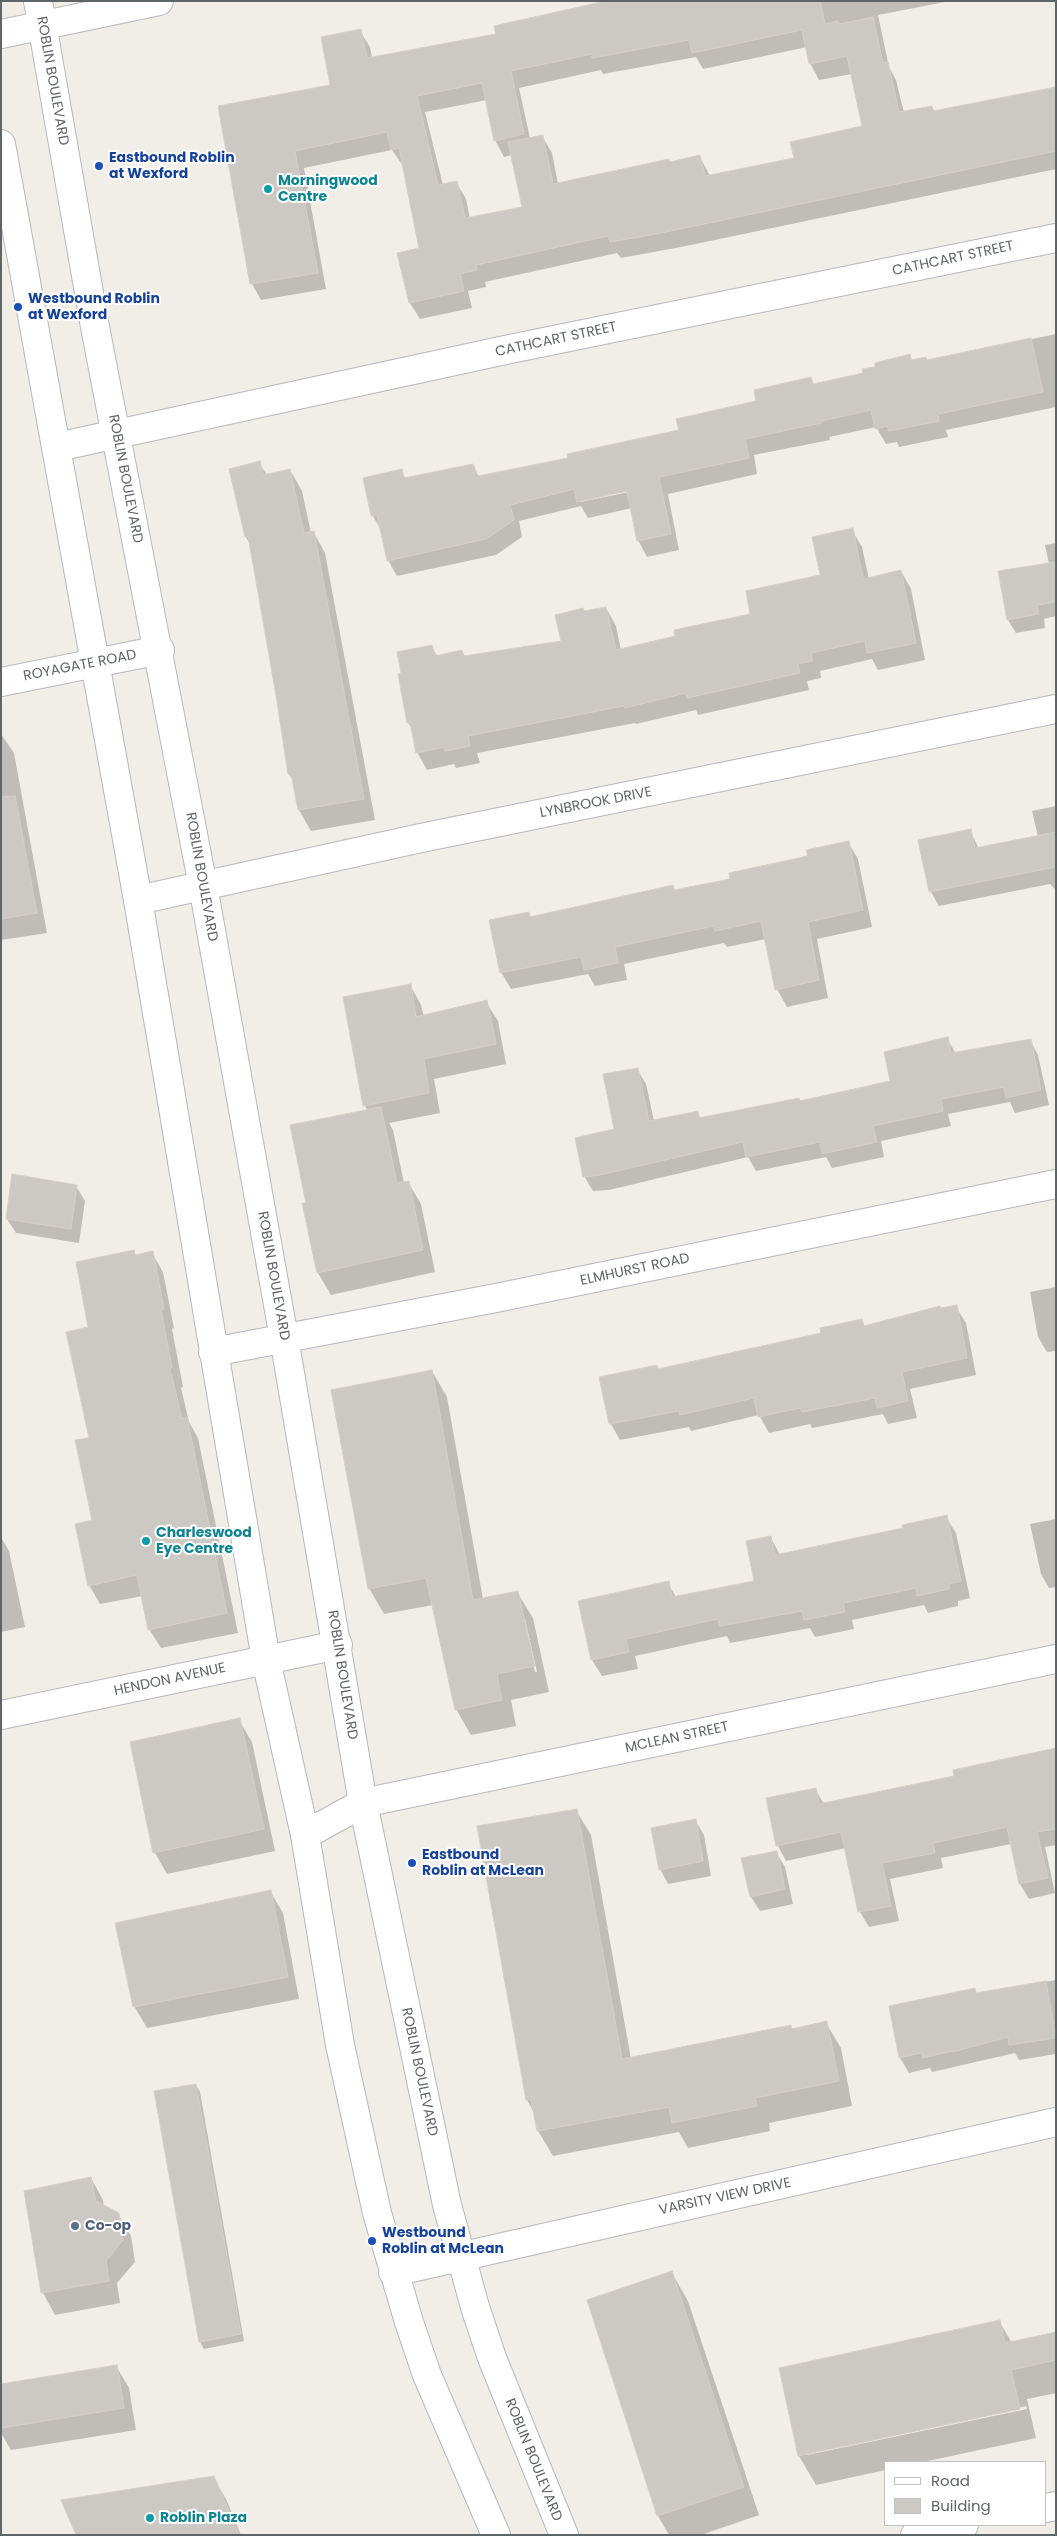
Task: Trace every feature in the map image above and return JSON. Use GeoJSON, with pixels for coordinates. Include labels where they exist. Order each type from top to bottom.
{"type":"FeatureCollection","features":[{"type":"Feature","properties":{"kind":"main road"},"geometry":{"type":"LineString","coordinates":[[1,34],[40,14],[159,1]]}},
{"type":"Feature","properties":{"kind":"main road","name":"ROBLIN BOULEVARD"},"geometry":{"type":"LineString","coordinates":[[40,14],[116,435],[160,650],[203,886],[338,1645],[363,1803],[447,2205],[492,2358],[564,2535]]}},
{"type":"Feature","properties":{"kind":"main road"},"geometry":{"type":"LineString","coordinates":[[1,144],[138,900],[266,1660],[305,1835],[340,2045],[377,2213],[393,2272],[427,2375],[496,2535]]}},
{"type":"Feature","properties":{"kind":"main road","name":"CATHCART STREET"},"geometry":{"type":"LineString","coordinates":[[57,447],[502,351],[1056,238]]}},
{"type":"Feature","properties":{"kind":"main road","name":"ROYAGATE ROAD"},"geometry":{"type":"LineString","coordinates":[[1,682],[160,650]]}},
{"type":"Feature","properties":{"kind":"main road","name":"LYNBROOK DRIVE"},"geometry":{"type":"LineString","coordinates":[[138,900],[421,838],[1056,709]]}},
{"type":"Feature","properties":{"kind":"main road","name":"ELMHURST ROAD"},"geometry":{"type":"LineString","coordinates":[[214,1352],[505,1296],[1056,1184]]}},
{"type":"Feature","properties":{"kind":"main road","name":"HENDON AVENUE"},"geometry":{"type":"LineString","coordinates":[[1,1715],[338,1645]]}},
{"type":"Feature","properties":{"kind":"main road","name":"MCLEAN STREET"},"geometry":{"type":"LineString","coordinates":[[305,1835],[363,1803],[1056,1659]]}},
{"type":"Feature","properties":{"kind":"main road","name":"VARSITY VIEW DRIVE"},"geometry":{"type":"LineString","coordinates":[[393,2272],[1056,2122]]}},
{"type":"Feature","properties":{"kind":"main road"},"geometry":{"type":"LineString","coordinates":[[915,2535],[959,2526]]}},
{"type":"Feature","properties":{"kind":"building"},"geometry":{"type":"Polygon","coordinates":[[[606,1],[820,1],[825,24],[838,21],[839,24],[873,17],[883,63],[888,62],[899,112],[932,106],[933,111],[1056,87],[1056,151],[651,235],[610,242],[608,236],[476,265],[477,270],[460,274],[464,291],[409,303],[397,253],[419,248],[399,148],[391,150],[387,132],[295,151],[318,273],[250,284],[218,106],[330,85],[321,37],[361,29],[367,58],[496,34],[494,26],[606,1]],[[802,30],[692,53],[689,40],[592,58],[592,54],[511,71],[524,134],[494,141],[482,83],[417,96],[438,185],[457,181],[465,218],[522,207],[508,142],[543,135],[553,184],[669,159],[670,162],[700,155],[705,176],[794,158],[790,142],[862,126],[847,56],[809,64],[802,30]]]}},
{"type":"Feature","properties":{"kind":"building"},"geometry":{"type":"Polygon","coordinates":[[[1031,338],[1043,392],[938,414],[939,421],[889,431],[887,426],[875,429],[871,410],[821,421],[821,423],[745,439],[749,458],[659,477],[671,534],[637,541],[627,491],[577,502],[574,489],[510,505],[514,520],[486,539],[387,561],[377,515],[371,516],[363,478],[402,469],[404,478],[473,464],[478,476],[568,458],[567,454],[679,430],[676,419],[756,401],[754,390],[811,377],[813,384],[863,373],[862,369],[875,367],[875,363],[910,354],[911,360],[926,357],[927,360],[1031,338]]]}},
{"type":"Feature","properties":{"kind":"building"},"geometry":{"type":"Polygon","coordinates":[[[260,461],[263,475],[290,469],[304,533],[314,531],[364,799],[298,810],[291,774],[288,774],[248,536],[245,537],[229,469],[260,461]]]}},
{"type":"Feature","properties":{"kind":"building"},"geometry":{"type":"Polygon","coordinates":[[[853,528],[863,579],[901,570],[916,643],[867,653],[865,641],[811,653],[812,661],[798,664],[800,673],[687,698],[686,693],[625,708],[624,706],[468,736],[470,746],[445,751],[444,747],[416,753],[410,722],[407,723],[398,674],[401,673],[397,652],[432,645],[435,656],[462,650],[464,656],[561,641],[555,615],[583,608],[584,611],[606,607],[616,650],[675,636],[674,630],[750,614],[746,591],[820,575],[812,537],[853,528]]]}},
{"type":"Feature","properties":{"kind":"building"},"geometry":{"type":"Polygon","coordinates":[[[1056,562],[1056,602],[1037,605],[1038,614],[1007,620],[998,571],[1056,562]]]}},
{"type":"Feature","properties":{"kind":"building"},"geometry":{"type":"Polygon","coordinates":[[[15,796],[37,913],[1,919],[1,797],[15,796]]]}},
{"type":"Feature","properties":{"kind":"building"},"geometry":{"type":"Polygon","coordinates":[[[971,829],[975,848],[1056,832],[1056,867],[929,892],[918,840],[971,829]]]}},
{"type":"Feature","properties":{"kind":"building"},"geometry":{"type":"Polygon","coordinates":[[[849,841],[863,910],[808,922],[819,980],[775,990],[761,921],[715,931],[714,926],[615,947],[618,963],[584,970],[581,957],[500,973],[489,920],[529,912],[530,917],[673,885],[674,890],[730,879],[729,873],[808,856],[806,850],[849,841]]]}},
{"type":"Feature","properties":{"kind":"building"},"geometry":{"type":"Polygon","coordinates":[[[411,984],[416,1017],[487,1000],[496,1044],[424,1059],[429,1093],[363,1106],[343,997],[411,984]]]}},
{"type":"Feature","properties":{"kind":"building"},"geometry":{"type":"Polygon","coordinates":[[[948,1037],[951,1053],[1031,1039],[1041,1090],[1006,1098],[1004,1087],[941,1099],[943,1111],[873,1126],[877,1142],[822,1154],[820,1142],[746,1157],[743,1142],[600,1175],[583,1177],[575,1138],[614,1129],[603,1074],[638,1068],[649,1121],[698,1111],[699,1118],[799,1098],[800,1101],[890,1081],[884,1052],[948,1037]]]}},
{"type":"Feature","properties":{"kind":"building"},"geometry":{"type":"Polygon","coordinates":[[[381,1107],[397,1183],[409,1181],[423,1250],[317,1273],[302,1203],[306,1203],[290,1125],[381,1107]]]}},
{"type":"Feature","properties":{"kind":"building"},"geometry":{"type":"Polygon","coordinates":[[[12,1174],[77,1185],[71,1229],[6,1219],[12,1174]]]}},
{"type":"Feature","properties":{"kind":"building"},"geometry":{"type":"Polygon","coordinates":[[[134,1250],[135,1255],[153,1251],[164,1309],[161,1310],[172,1368],[170,1369],[182,1418],[187,1417],[227,1613],[148,1630],[137,1575],[88,1586],[75,1524],[92,1520],[75,1440],[89,1438],[66,1332],[88,1327],[76,1262],[134,1250]]]}},
{"type":"Feature","properties":{"kind":"building"},"geometry":{"type":"Polygon","coordinates":[[[957,1305],[967,1358],[902,1372],[908,1401],[877,1408],[875,1398],[802,1412],[800,1408],[758,1417],[754,1398],[680,1415],[679,1411],[609,1424],[599,1377],[657,1365],[658,1369],[821,1333],[820,1328],[862,1319],[864,1326],[940,1306],[941,1308],[957,1305]]]}},
{"type":"Feature","properties":{"kind":"building"},"geometry":{"type":"Polygon","coordinates":[[[432,1370],[473,1600],[518,1591],[535,1666],[497,1674],[502,1700],[455,1710],[426,1578],[368,1589],[331,1390],[432,1370]]]}},
{"type":"Feature","properties":{"kind":"building"},"geometry":{"type":"Polygon","coordinates":[[[947,1515],[961,1581],[949,1584],[949,1589],[917,1596],[916,1588],[843,1603],[845,1612],[804,1620],[802,1611],[720,1626],[718,1619],[626,1639],[629,1652],[591,1660],[578,1601],[669,1581],[672,1597],[754,1581],[746,1541],[771,1536],[775,1555],[903,1528],[902,1525],[947,1515]]]}},
{"type":"Feature","properties":{"kind":"building"},"geometry":{"type":"Polygon","coordinates":[[[240,1718],[264,1829],[153,1853],[130,1742],[240,1718]]]}},
{"type":"Feature","properties":{"kind":"building"},"geometry":{"type":"Polygon","coordinates":[[[1056,1748],[1056,1829],[1037,1832],[1048,1878],[1019,1884],[1007,1827],[933,1843],[935,1853],[882,1863],[891,1906],[858,1912],[841,1832],[776,1846],[766,1798],[816,1788],[819,1804],[954,1776],[953,1770],[1056,1748]]]}},
{"type":"Feature","properties":{"kind":"building"},"geometry":{"type":"Polygon","coordinates":[[[577,1809],[622,2059],[791,2025],[792,2029],[827,2021],[839,2081],[755,2098],[757,2106],[672,2123],[669,2107],[537,2131],[531,2099],[526,2100],[477,1826],[577,1809]]]}},
{"type":"Feature","properties":{"kind":"building"},"geometry":{"type":"Polygon","coordinates":[[[696,1819],[703,1861],[659,1870],[651,1828],[696,1819]]]}},
{"type":"Feature","properties":{"kind":"building"},"geometry":{"type":"Polygon","coordinates":[[[777,1851],[785,1889],[750,1897],[741,1858],[777,1851]]]}},
{"type":"Feature","properties":{"kind":"building"},"geometry":{"type":"Polygon","coordinates":[[[271,1890],[288,1977],[133,2007],[115,1923],[271,1890]]]}},
{"type":"Feature","properties":{"kind":"building"},"geometry":{"type":"Polygon","coordinates":[[[1046,1981],[1056,2038],[1009,2045],[1008,2037],[923,2058],[921,2053],[899,2058],[889,2006],[975,1988],[976,1993],[1046,1981]]]}},
{"type":"Feature","properties":{"kind":"building"},"geometry":{"type":"Polygon","coordinates":[[[196,2084],[241,2334],[199,2342],[154,2091],[196,2084]]]}},
{"type":"Feature","properties":{"kind":"building","name":"Co-op"},"geometry":{"type":"Polygon","coordinates":[[[91,2177],[96,2201],[119,2213],[123,2240],[106,2261],[109,2281],[41,2293],[24,2191],[91,2177]]]}},
{"type":"Feature","properties":{"kind":"building"},"geometry":{"type":"Polygon","coordinates":[[[672,2271],[744,2487],[657,2516],[587,2300],[672,2271]]]}},
{"type":"Feature","properties":{"kind":"building"},"geometry":{"type":"Polygon","coordinates":[[[1000,2320],[1005,2343],[1056,2332],[1056,2360],[1011,2370],[1020,2409],[798,2456],[779,2368],[1000,2320]]]}},
{"type":"Feature","properties":{"kind":"building"},"geometry":{"type":"Polygon","coordinates":[[[117,2365],[124,2408],[1,2428],[1,2384],[117,2365]]]}},
{"type":"Feature","properties":{"kind":"building","name":"Roblin Plaza"},"geometry":{"type":"Polygon","coordinates":[[[214,2476],[239,2535],[76,2535],[61,2500],[214,2476]]]}},
{"type":"Feature","properties":{"kind":"place","name":"Eastbound Roblin at Wexford"},"geometry":{"type":"Point","coordinates":[99,166]}},
{"type":"Feature","properties":{"kind":"place","name":"Morningwood Centre"},"geometry":{"type":"Point","coordinates":[268,189]}},
{"type":"Feature","properties":{"kind":"place","name":"Westbound Roblin at Wexford"},"geometry":{"type":"Point","coordinates":[18,307]}},
{"type":"Feature","properties":{"kind":"place","name":"Charleswood Eye Centre"},"geometry":{"type":"Point","coordinates":[146,1541]}},
{"type":"Feature","properties":{"kind":"place","name":"Eastbound Roblin at McLean"},"geometry":{"type":"Point","coordinates":[412,1863]}},
{"type":"Feature","properties":{"kind":"place","name":"Co-op"},"geometry":{"type":"Point","coordinates":[75,2226]}},
{"type":"Feature","properties":{"kind":"place","name":"Westbound Roblin at McLean"},"geometry":{"type":"Point","coordinates":[372,2241]}},
{"type":"Feature","properties":{"kind":"place","name":"Roblin Plaza"},"geometry":{"type":"Point","coordinates":[150,2518]}}]}
